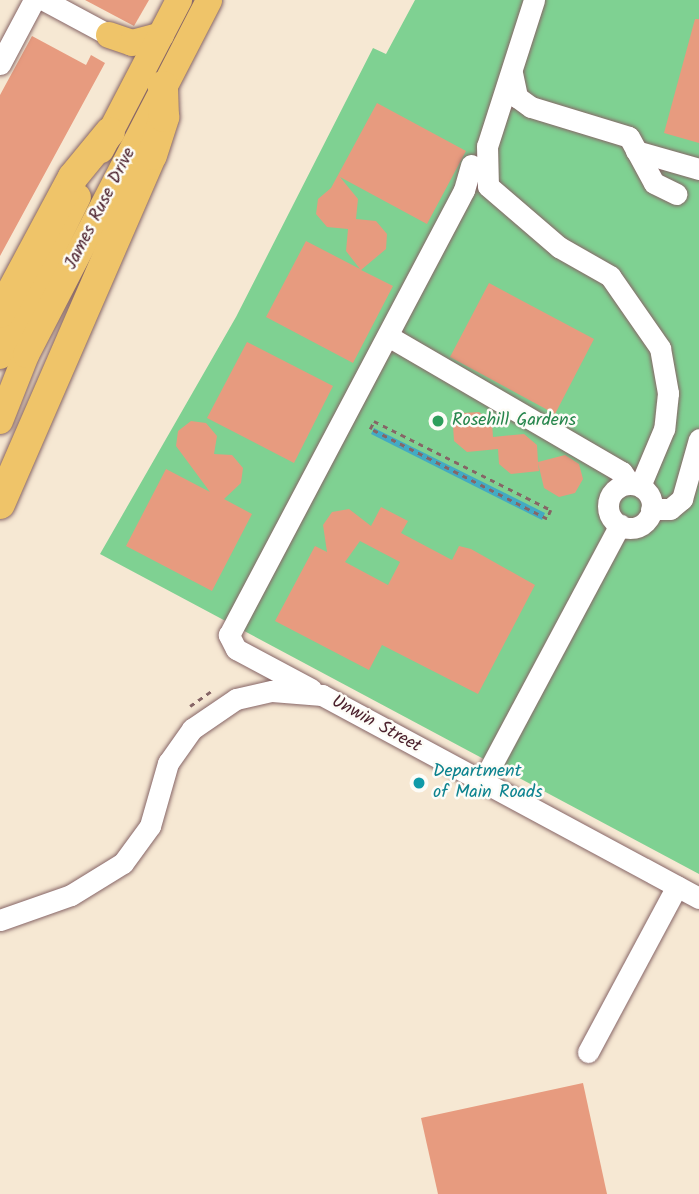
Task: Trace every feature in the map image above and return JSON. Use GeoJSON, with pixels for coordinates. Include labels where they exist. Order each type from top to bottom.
{"type":"FeatureCollection","features":[{"type":"Feature","properties":{"kind":"highway"},"geometry":{"type":"LineString","coordinates":[[0,504],[152,155],[164,117],[163,86]]}},
{"type":"Feature","properties":{"kind":"highway"},"geometry":{"type":"LineString","coordinates":[[0,313],[73,177],[110,132]]}},
{"type":"Feature","properties":{"kind":"main road","name":"James Ruse Drive"},"geometry":{"type":"LineString","coordinates":[[0,356],[110,132],[179,0]]}},
{"type":"Feature","properties":{"kind":"main road","name":"James Ruse Drive"},"geometry":{"type":"LineString","coordinates":[[0,421],[26,355],[209,0]]}},
{"type":"Feature","properties":{"kind":"main road"},"geometry":{"type":"LineString","coordinates":[[108,35],[132,43],[160,35]]}},
{"type":"Feature","properties":{"kind":"street"},"geometry":{"type":"LineString","coordinates":[[0,64],[34,0]]}},
{"type":"Feature","properties":{"kind":"street"},"geometry":{"type":"LineString","coordinates":[[44,0],[108,35]]}},
{"type":"Feature","properties":{"kind":"street"},"geometry":{"type":"LineString","coordinates":[[534,0],[487,146],[488,186],[549,240],[610,276],[660,348],[668,393],[664,429],[635,485],[609,500],[620,525]]}},
{"type":"Feature","properties":{"kind":"street"},"geometry":{"type":"LineString","coordinates":[[512,73],[517,97],[531,107],[629,137],[654,183],[677,194]]}},
{"type":"Feature","properties":{"kind":"street"},"geometry":{"type":"LineString","coordinates":[[636,151],[699,169]]}},
{"type":"Feature","properties":{"kind":"street"},"geometry":{"type":"LineString","coordinates":[[322,695],[236,649],[229,635],[464,190],[471,165]]}},
{"type":"Feature","properties":{"kind":"street"},"geometry":{"type":"LineString","coordinates":[[388,336],[622,472],[635,485],[651,509]]}},
{"type":"Feature","properties":{"kind":"street"},"geometry":{"type":"LineString","coordinates":[[651,509],[670,509],[682,499],[699,439]]}},
{"type":"Feature","properties":{"kind":"street"},"geometry":{"type":"LineString","coordinates":[[620,525],[639,525],[651,509]]}},
{"type":"Feature","properties":{"kind":"street"},"geometry":{"type":"LineString","coordinates":[[482,782],[620,525]]}},
{"type":"Feature","properties":{"kind":"street","name":"Unwin Street"},"geometry":{"type":"LineString","coordinates":[[0,920],[95,883],[131,855],[150,826],[168,763],[206,716],[254,693],[322,695],[699,898]]}},
{"type":"Feature","properties":{"kind":"street"},"geometry":{"type":"LineString","coordinates":[[588,1052],[677,886]]}},
{"type":"Feature","properties":{"kind":"path"},"geometry":{"type":"LineString","coordinates":[[374,421],[551,510],[547,519],[373,431],[374,421]]}},
{"type":"Feature","properties":{"kind":"green space","name":"Rosehill Gardens"},"geometry":{"type":"Polygon","coordinates":[[[415,0],[699,0],[699,874],[100,554],[236,317],[373,48],[386,54],[415,0]]]}},
{"type":"Feature","properties":{"kind":"water"},"geometry":{"type":"Polygon","coordinates":[[[374,428],[545,513],[542,520],[371,434],[374,428]]]}},
{"type":"Feature","properties":{"kind":"building"},"geometry":{"type":"Polygon","coordinates":[[[85,0],[149,0],[134,26],[85,0]]]}},
{"type":"Feature","properties":{"kind":"building"},"geometry":{"type":"Polygon","coordinates":[[[695,19],[699,19],[699,143],[664,133],[695,19]]]}},
{"type":"Feature","properties":{"kind":"building"},"geometry":{"type":"Polygon","coordinates":[[[32,36],[86,65],[91,55],[105,63],[0,256],[0,95],[32,36]]]}},
{"type":"Feature","properties":{"kind":"building"},"geometry":{"type":"Polygon","coordinates":[[[377,103],[466,151],[427,224],[340,177],[358,199],[356,219],[376,221],[387,234],[386,249],[361,270],[393,286],[353,363],[266,317],[306,241],[360,269],[346,251],[348,229],[327,227],[316,214],[318,199],[331,188],[377,103]]]}},
{"type":"Feature","properties":{"kind":"building"},"geometry":{"type":"Polygon","coordinates":[[[489,283],[594,339],[555,414],[450,357],[489,283]]]}},
{"type":"Feature","properties":{"kind":"building"},"geometry":{"type":"Polygon","coordinates":[[[247,342],[333,386],[294,463],[207,418],[247,342]]]}},
{"type":"Feature","properties":{"kind":"building"},"geometry":{"type":"Polygon","coordinates":[[[479,412],[492,422],[493,437],[524,434],[537,445],[538,462],[565,455],[579,464],[583,479],[575,493],[559,497],[544,488],[538,463],[539,471],[511,474],[499,464],[498,449],[467,452],[454,441],[453,426],[463,413],[479,412]]]}},
{"type":"Feature","properties":{"kind":"building"},"geometry":{"type":"Polygon","coordinates":[[[191,421],[206,423],[217,436],[214,454],[232,455],[243,468],[241,483],[224,499],[252,514],[212,591],[126,546],[166,469],[210,492],[176,446],[178,431],[191,421]]]}},
{"type":"Feature","properties":{"kind":"building"},"geometry":{"type":"Polygon","coordinates":[[[381,507],[408,521],[401,533],[452,560],[459,546],[471,549],[535,585],[478,694],[382,645],[369,670],[275,621],[315,546],[327,552],[323,525],[332,512],[349,509],[371,526],[381,507]],[[360,541],[345,562],[388,585],[400,562],[360,541]]]}},
{"type":"Feature","properties":{"kind":"building"},"geometry":{"type":"Polygon","coordinates":[[[583,1083],[607,1194],[438,1194],[421,1118],[583,1083]]]}},
{"type":"Feature","properties":{"kind":"place","name":"Rosehill Gardens"},"geometry":{"type":"Point","coordinates":[438,421]}},
{"type":"Feature","properties":{"kind":"place","name":"Department of Main Roads"},"geometry":{"type":"Point","coordinates":[419,783]}}]}
